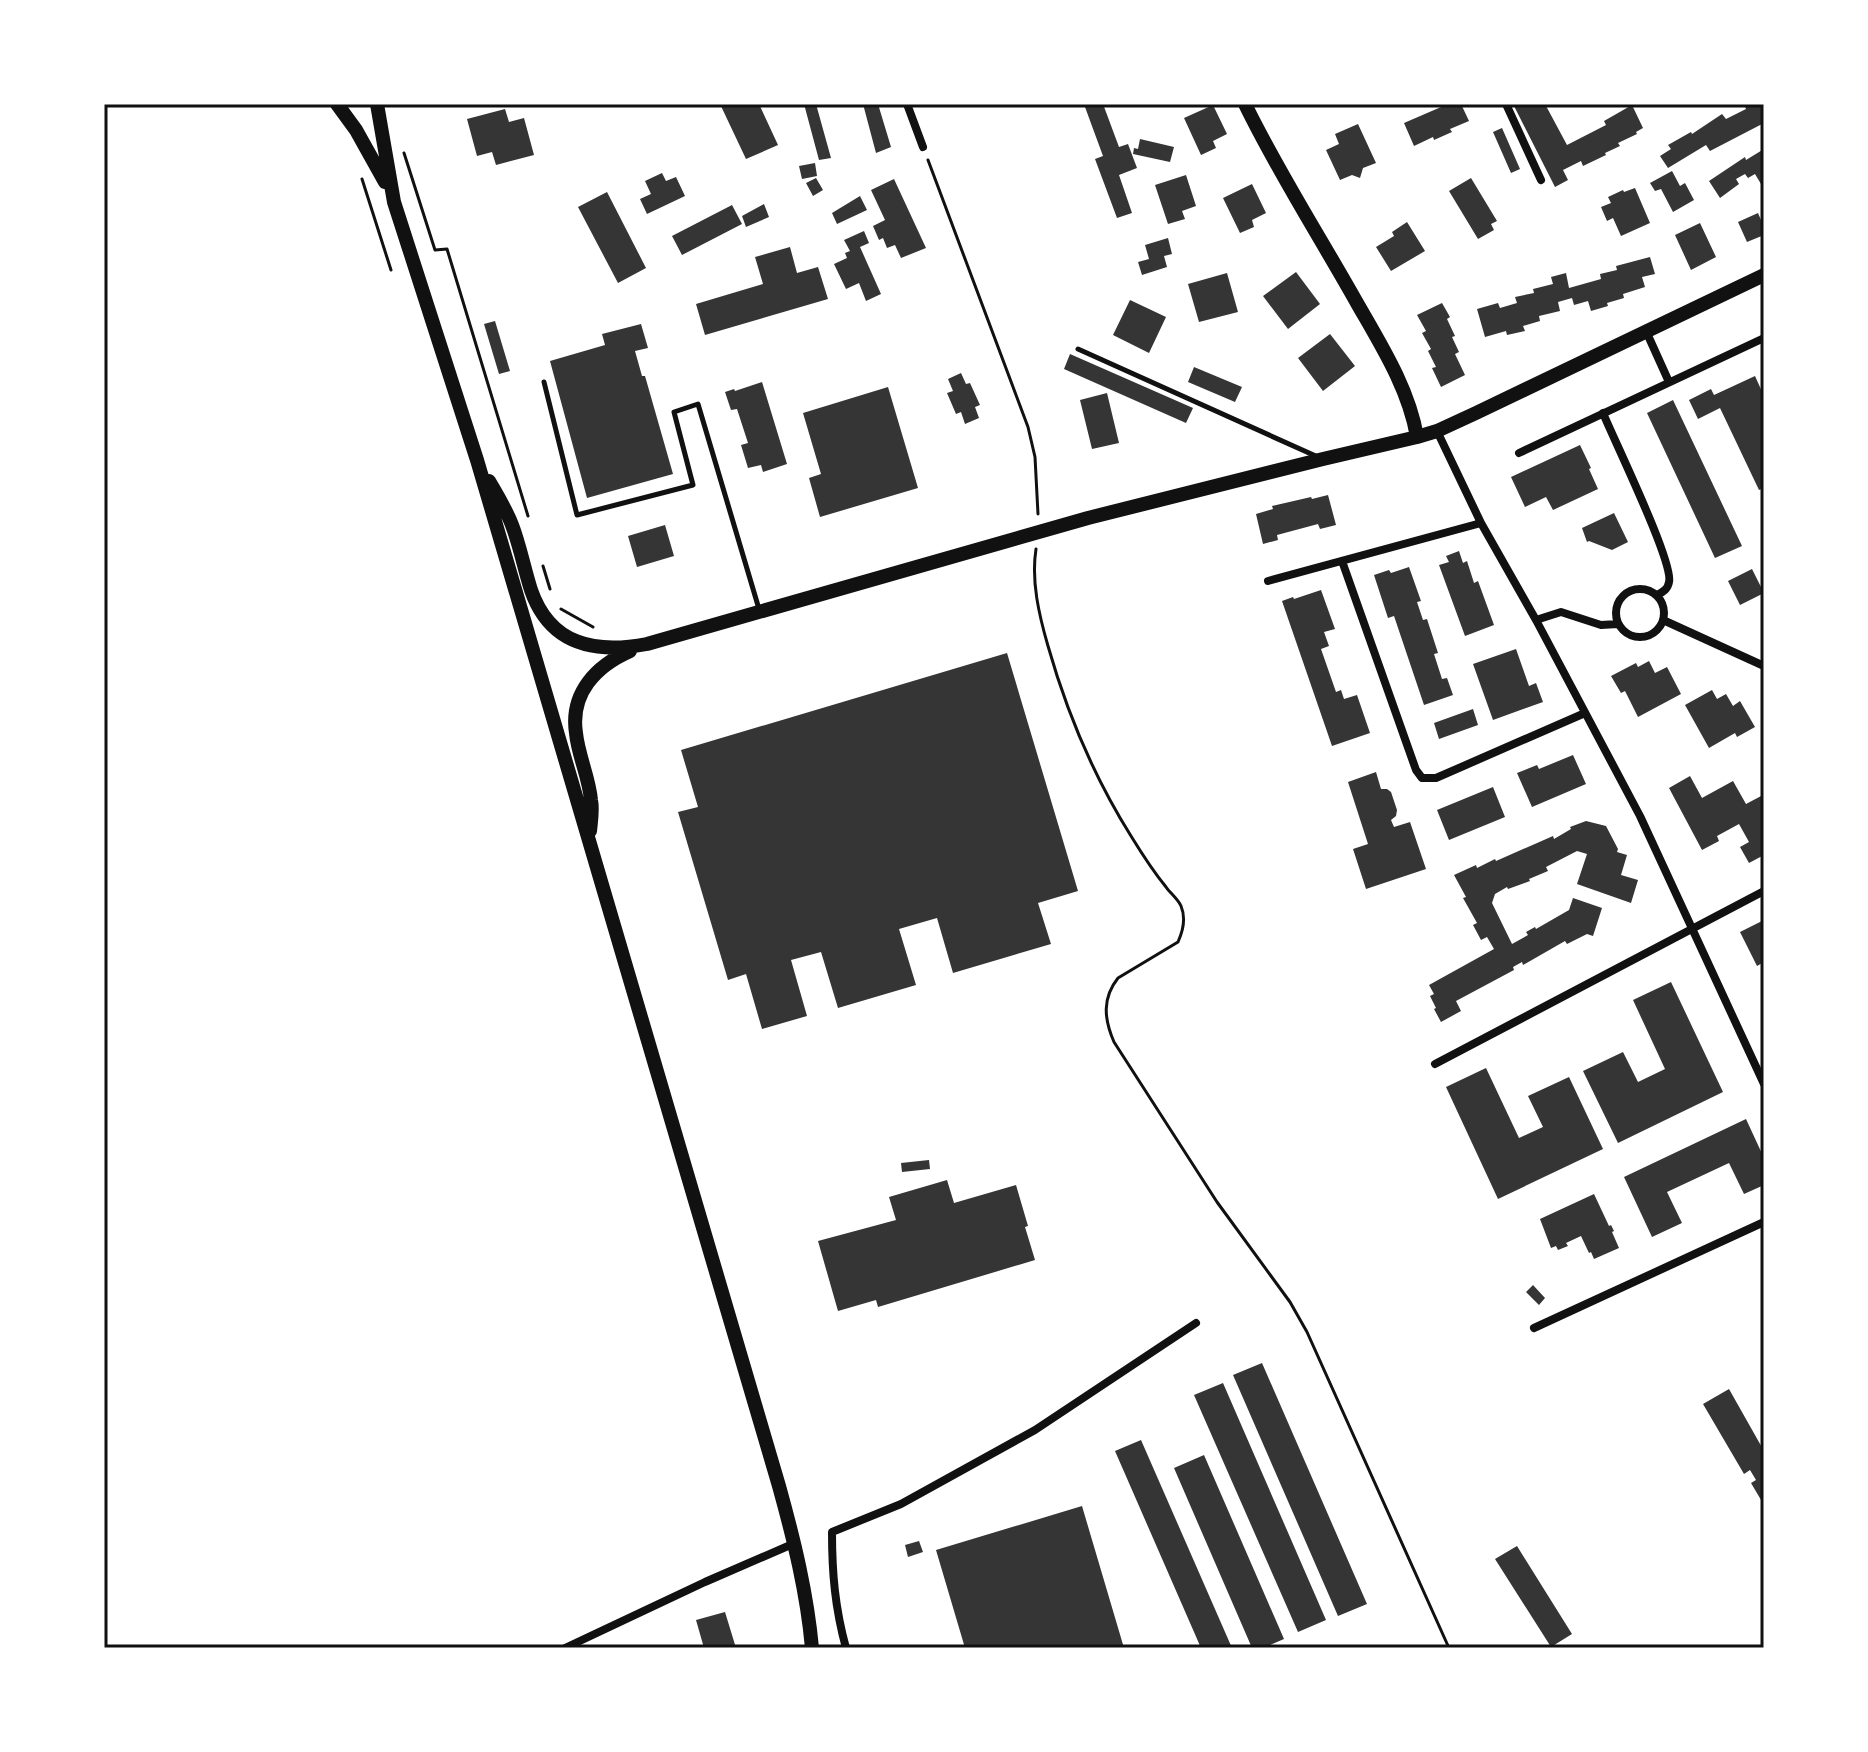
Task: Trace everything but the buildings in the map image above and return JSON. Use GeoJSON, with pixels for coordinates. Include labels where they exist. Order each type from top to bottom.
{"type":"FeatureCollection","features":[{"type":"Feature","properties":{"kind":"street"},"geometry":{"type":"LineString","coordinates":[[337,104],[376,164],[394,202],[477,460],[795,1543],[812,1648]]}},
{"type":"Feature","properties":{"kind":"street"},"geometry":{"type":"LineString","coordinates":[[377,104],[394,202]]}},
{"type":"Feature","properties":{"kind":"street"},"geometry":{"type":"LineString","coordinates":[[907,104],[923,147]]}},
{"type":"Feature","properties":{"kind":"street"},"geometry":{"type":"LineString","coordinates":[[1245,104],[1402,385],[1412,410],[1417,437]]}},
{"type":"Feature","properties":{"kind":"street"},"geometry":{"type":"LineString","coordinates":[[1506,104],[1541,180]]}},
{"type":"Feature","properties":{"kind":"street"},"geometry":{"type":"LineString","coordinates":[[589,839],[592,800],[576,734],[578,698],[591,677],[624,653],[760,610],[1088,518],[1437,431],[1764,275]]}},
{"type":"Feature","properties":{"kind":"street"},"geometry":{"type":"LineString","coordinates":[[1646,331],[1669,382]]}},
{"type":"Feature","properties":{"kind":"street"},"geometry":{"type":"LineString","coordinates":[[1519,453],[1764,338]]}},
{"type":"Feature","properties":{"kind":"street"},"geometry":{"type":"LineString","coordinates":[[1603,413],[1663,552],[1670,579],[1666,591],[1657,595]]}},
{"type":"Feature","properties":{"kind":"street"},"geometry":{"type":"LineString","coordinates":[[1437,431],[1481,523],[1640,816],[1764,1084]]}},
{"type":"Feature","properties":{"kind":"street"},"geometry":{"type":"LineString","coordinates":[[477,460],[507,514],[532,592],[544,616],[563,633],[585,645],[613,649],[647,644]]}},
{"type":"Feature","properties":{"kind":"street"},"geometry":{"type":"LineString","coordinates":[[1268,581],[1481,523]]}},
{"type":"Feature","properties":{"kind":"street"},"geometry":{"type":"LineString","coordinates":[[1342,561],[1416,770],[1422,778],[1436,778],[1585,713]]}},
{"type":"Feature","properties":{"kind":"street"},"geometry":{"type":"LineString","coordinates":[[1645,589],[1657,595],[1664,607],[1663,620],[1657,630],[1647,636],[1636,637],[1625,633],[1618,624],[1615,610],[1621,598],[1632,590],[1645,589]]}},
{"type":"Feature","properties":{"kind":"street"},"geometry":{"type":"LineString","coordinates":[[1536,620],[1561,612],[1601,625],[1618,624]]}},
{"type":"Feature","properties":{"kind":"street"},"geometry":{"type":"LineString","coordinates":[[1663,620],[1764,666]]}},
{"type":"Feature","properties":{"kind":"street"},"geometry":{"type":"LineString","coordinates":[[1435,1064],[1764,891]]}},
{"type":"Feature","properties":{"kind":"street"},"geometry":{"type":"LineString","coordinates":[[1534,1328],[1764,1222]]}},
{"type":"Feature","properties":{"kind":"street"},"geometry":{"type":"LineString","coordinates":[[846,1648],[837,1615],[832,1532],[901,1504],[1035,1430],[1196,1323]]}},
{"type":"Feature","properties":{"kind":"street"},"geometry":{"type":"LineString","coordinates":[[565,1648],[795,1543]]}},
{"type":"Feature","properties":{"kind":"lane"},"geometry":{"type":"LineString","coordinates":[[1078,349],[1323,459]]}},
{"type":"Feature","properties":{"kind":"lane"},"geometry":{"type":"LineString","coordinates":[[544,382],[577,515],[693,485],[674,412],[698,404],[760,610]]}},
{"type":"Feature","properties":{"kind":"path"},"geometry":{"type":"LineString","coordinates":[[923,147],[1028,427],[1044,531],[1034,560],[1035,589],[1059,684],[1081,742],[1110,802],[1144,857],[1180,905],[1184,920],[1178,942],[1118,978],[1111,986],[1106,999],[1108,1027],[1114,1042],[1217,1202],[1307,1332],[1449,1648]]}},
{"type":"Feature","properties":{"kind":"path"},"geometry":{"type":"LineString","coordinates":[[402,148],[435,250],[447,249],[528,516]]}},
{"type":"Feature","properties":{"kind":"path"},"geometry":{"type":"LineString","coordinates":[[359,170],[391,270]]}},
{"type":"Feature","properties":{"kind":"path"},"geometry":{"type":"LineString","coordinates":[[542,561],[551,590]]}},
{"type":"Feature","properties":{"kind":"path"},"geometry":{"type":"LineString","coordinates":[[555,605],[600,631]]}}]}
